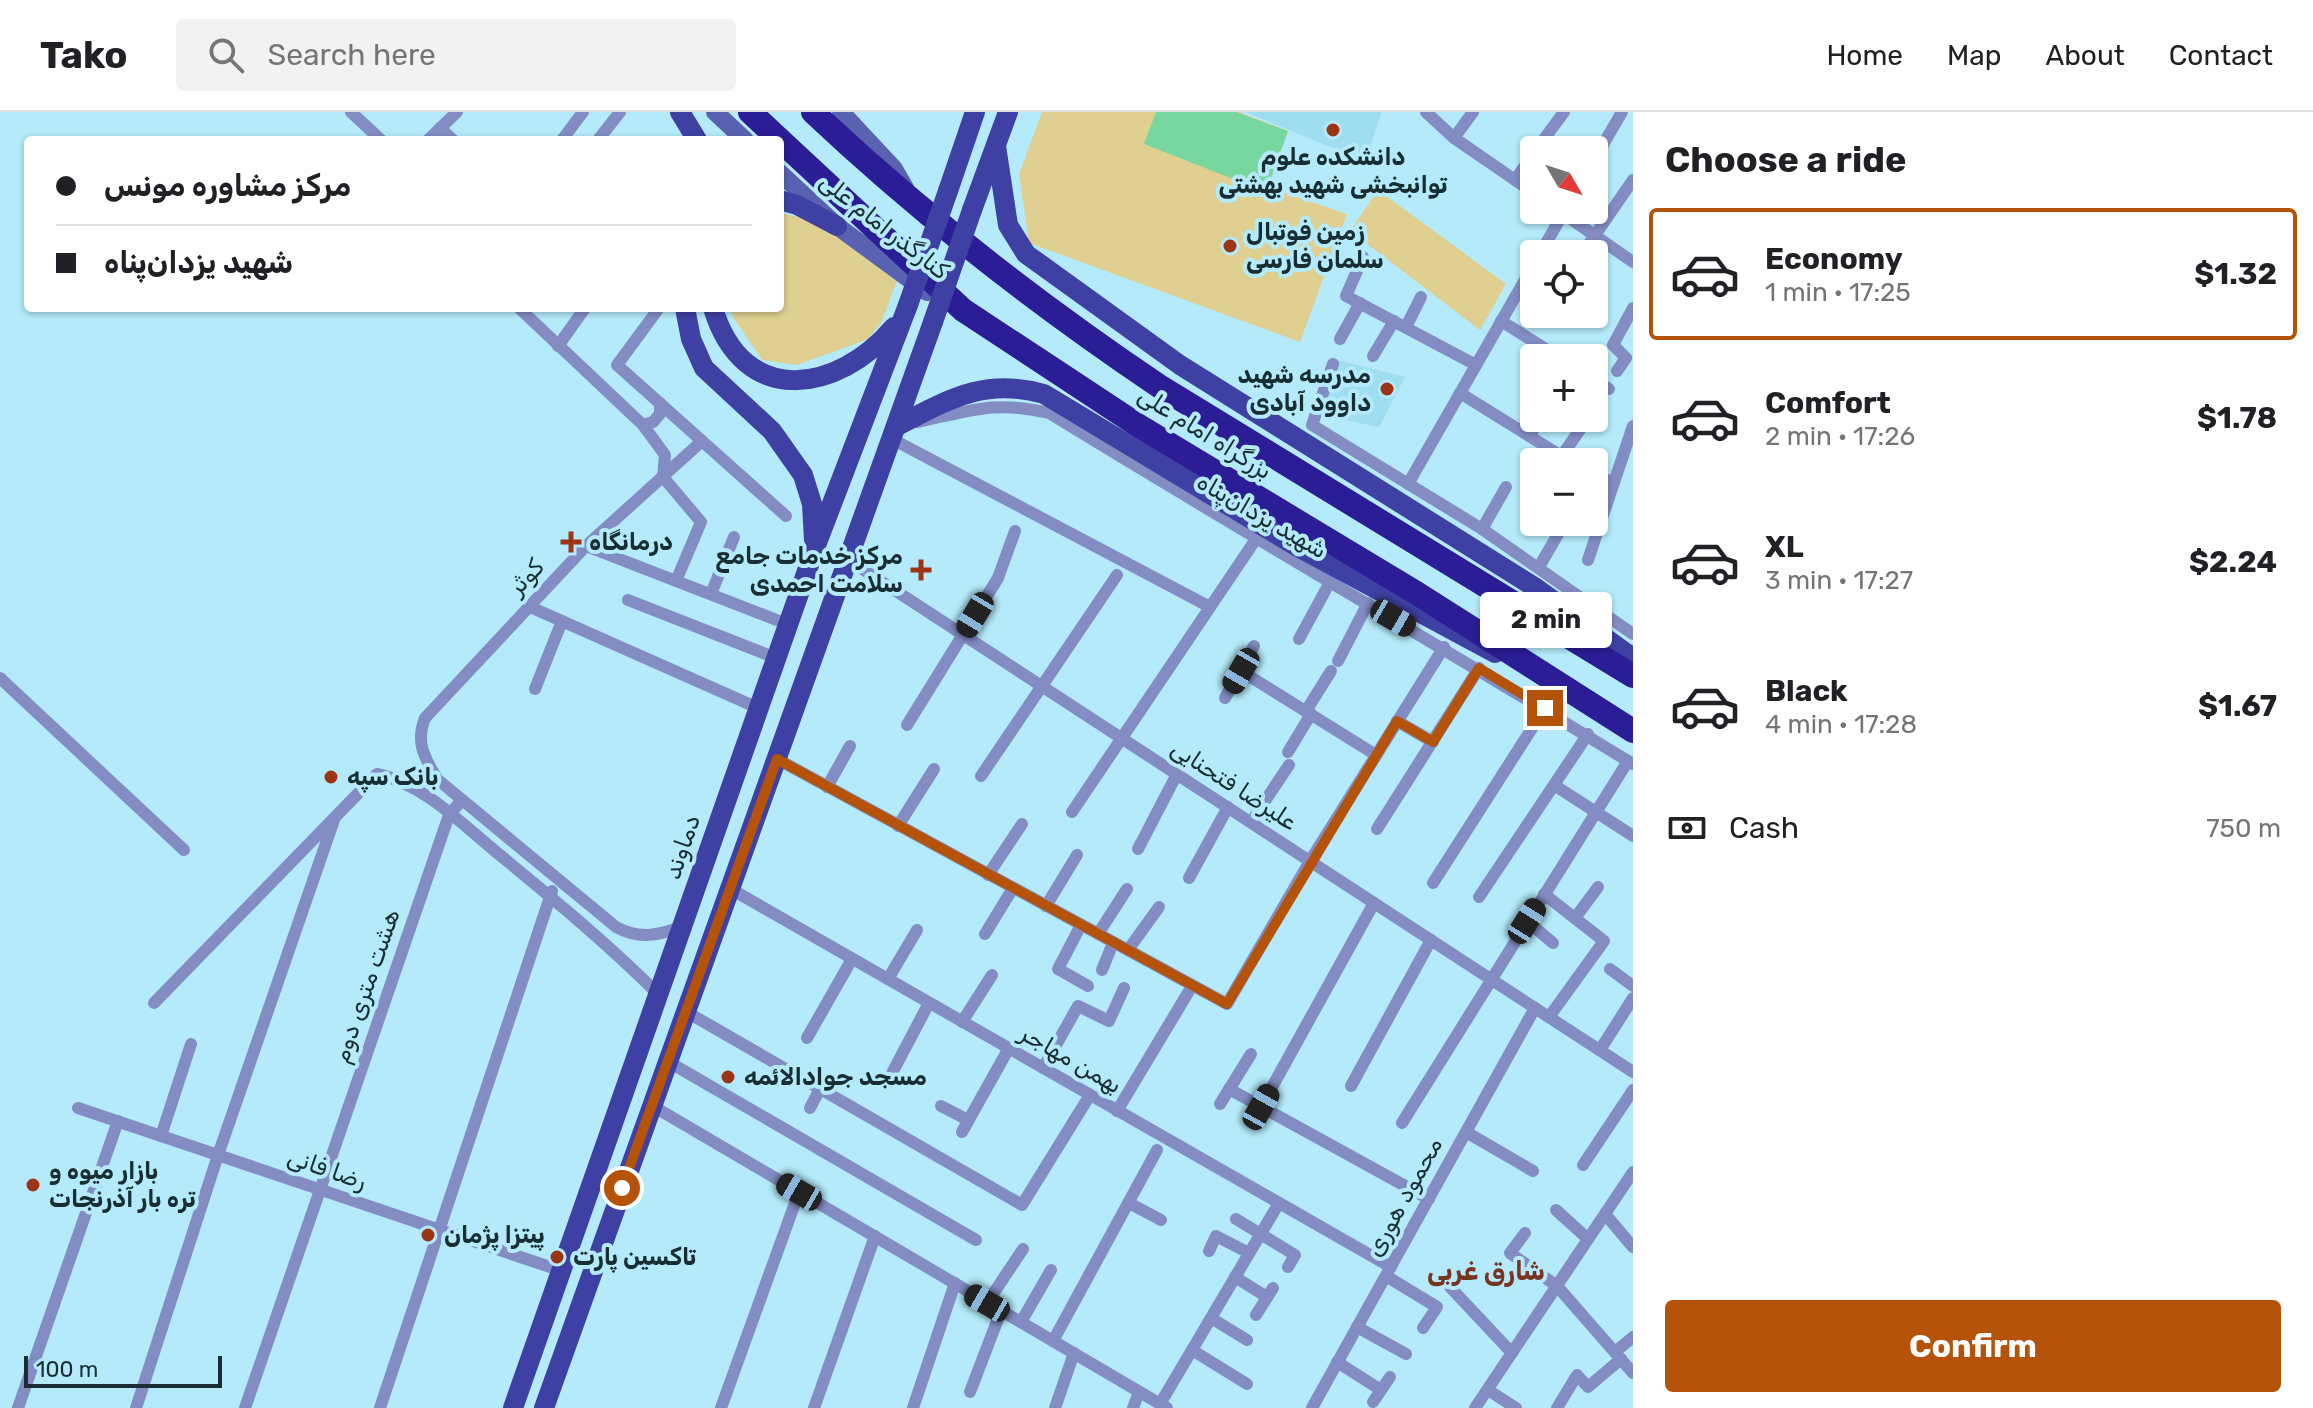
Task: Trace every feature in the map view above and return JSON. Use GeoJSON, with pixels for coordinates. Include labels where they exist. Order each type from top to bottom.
{"type":"FeatureCollection","features":[{"type":"Feature","properties":{"kind":"highway","name":"بزرگراه امام علی"},"geometry":{"type":"LineString","coordinates":[[750,112],[776,136]]}},
{"type":"Feature","properties":{"kind":"highway","name":"بزرگراه امام علی"},"geometry":{"type":"LineString","coordinates":[[813,112],[915,204],[1019,288],[1159,386],[1633,676]]}},
{"type":"Feature","properties":{"kind":"highway","name":"بزرگراه امام علی"},"geometry":{"type":"LineString","coordinates":[[784,144],[963,310],[1139,426],[1418,594],[1633,731]]}},
{"type":"Feature","properties":{"kind":"main road"},"geometry":{"type":"LineString","coordinates":[[680,112],[695,136]]}},
{"type":"Feature","properties":{"kind":"main road"},"geometry":{"type":"LineString","coordinates":[[715,112],[741,136]]}},
{"type":"Feature","properties":{"kind":"main road"},"geometry":{"type":"LineString","coordinates":[[841,112],[894,169],[915,204]]}},
{"type":"Feature","properties":{"kind":"main road","name":"دماوند"},"geometry":{"type":"LineString","coordinates":[[513,1408],[787,624],[906,310],[975,112]]}},
{"type":"Feature","properties":{"kind":"main road"},"geometry":{"type":"LineString","coordinates":[[544,1408],[729,888],[850,561],[1008,112]]}},
{"type":"Feature","properties":{"kind":"main road"},"geometry":{"type":"LineString","coordinates":[[996,146],[1008,225],[1026,254],[1180,365],[1536,588],[1633,658]]}},
{"type":"Feature","properties":{"kind":"main road","name":"کنارگذر امام علی"},"geometry":{"type":"LineString","coordinates":[[784,177],[837,226],[910,281],[963,310]]}},
{"type":"Feature","properties":{"kind":"main road"},"geometry":{"type":"LineString","coordinates":[[784,202],[837,226]]}},
{"type":"Feature","properties":{"kind":"main road"},"geometry":{"type":"LineString","coordinates":[[714,312],[743,361],[760,374],[783,381],[811,380],[842,372],[866,357],[906,310]]}},
{"type":"Feature","properties":{"kind":"main road"},"geometry":{"type":"LineString","coordinates":[[686,312],[691,339],[704,368],[772,431],[803,475],[812,504],[815,548]]}},
{"type":"Feature","properties":{"kind":"main road"},"geometry":{"type":"LineString","coordinates":[[895,432],[975,389],[1026,389],[1044,394],[1308,553],[1462,638],[1543,674]]}},
{"type":"Feature","properties":{"kind":"street"},"geometry":{"type":"LineString","coordinates":[[351,112],[377,136]]}},
{"type":"Feature","properties":{"kind":"street"},"geometry":{"type":"LineString","coordinates":[[432,136],[457,112]]}},
{"type":"Feature","properties":{"kind":"street"},"geometry":{"type":"LineString","coordinates":[[565,136],[583,112]]}},
{"type":"Feature","properties":{"kind":"street"},"geometry":{"type":"LineString","coordinates":[[601,136],[620,112]]}},
{"type":"Feature","properties":{"kind":"street"},"geometry":{"type":"LineString","coordinates":[[1426,112],[1454,138],[1520,183]]}},
{"type":"Feature","properties":{"kind":"street"},"geometry":{"type":"LineString","coordinates":[[1454,138],[1473,112]]}},
{"type":"Feature","properties":{"kind":"street"},"geometry":{"type":"LineString","coordinates":[[1547,136],[1564,112]]}},
{"type":"Feature","properties":{"kind":"street"},"geometry":{"type":"LineString","coordinates":[[1608,136],[1622,112]]}},
{"type":"Feature","properties":{"kind":"street"},"geometry":{"type":"LineString","coordinates":[[440,128],[449,136]]}},
{"type":"Feature","properties":{"kind":"street"},"geometry":{"type":"LineString","coordinates":[[1515,180],[1520,173]]}},
{"type":"Feature","properties":{"kind":"street"},"geometry":{"type":"LineString","coordinates":[[1590,240],[1633,180]]}},
{"type":"Feature","properties":{"kind":"street"},"geometry":{"type":"LineString","coordinates":[[1580,224],[1633,262]]}},
{"type":"Feature","properties":{"kind":"street"},"geometry":{"type":"LineString","coordinates":[[1363,257],[1346,296],[1476,365]]}},
{"type":"Feature","properties":{"kind":"street"},"geometry":{"type":"LineString","coordinates":[[1408,484],[1520,288]]}},
{"type":"Feature","properties":{"kind":"street"},"geometry":{"type":"LineString","coordinates":[[1373,356],[1421,297]]}},
{"type":"Feature","properties":{"kind":"street"},"geometry":{"type":"LineString","coordinates":[[1340,339],[1360,303]]}},
{"type":"Feature","properties":{"kind":"street"},"geometry":{"type":"LineString","coordinates":[[1617,371],[1626,358],[1613,345],[1633,308]]}},
{"type":"Feature","properties":{"kind":"street"},"geometry":{"type":"LineString","coordinates":[[523,312],[643,425],[665,455],[663,477],[701,522],[676,581]]}},
{"type":"Feature","properties":{"kind":"street"},"geometry":{"type":"LineString","coordinates":[[558,346],[582,312]]}},
{"type":"Feature","properties":{"kind":"street"},"geometry":{"type":"LineString","coordinates":[[656,312],[617,365],[786,516]]}},
{"type":"Feature","properties":{"kind":"street"},"geometry":{"type":"LineString","coordinates":[[1501,321],[1538,344]]}},
{"type":"Feature","properties":{"kind":"street"},"geometry":{"type":"LineString","coordinates":[[1333,364],[1312,425],[1482,529],[1633,634]]}},
{"type":"Feature","properties":{"kind":"street"},"geometry":{"type":"LineString","coordinates":[[1460,393],[1548,448]]}},
{"type":"Feature","properties":{"kind":"street"},"geometry":{"type":"LineString","coordinates":[[643,425],[653,422],[660,414],[660,403]]}},
{"type":"Feature","properties":{"kind":"street","name":"شهید یزدان‌پناه"},"geometry":{"type":"LineString","coordinates":[[895,432],[986,405],[1017,405],[1049,413],[1256,539],[1479,668],[1630,763]]}},
{"type":"Feature","properties":{"kind":"street"},"geometry":{"type":"LineString","coordinates":[[1588,560],[1633,426]]}},
{"type":"Feature","properties":{"kind":"street"},"geometry":{"type":"LineString","coordinates":[[895,432],[1210,607]]}},
{"type":"Feature","properties":{"kind":"street"},"geometry":{"type":"LineString","coordinates":[[1529,436],[1532,432]]}},
{"type":"Feature","properties":{"kind":"street","name":"کوثر"},"geometry":{"type":"LineString","coordinates":[[461,801],[437,779],[424,756],[420,737],[425,718],[586,546],[702,441]]}},
{"type":"Feature","properties":{"kind":"street"},"geometry":{"type":"LineString","coordinates":[[1608,481],[1613,483]]}},
{"type":"Feature","properties":{"kind":"street"},"geometry":{"type":"LineString","coordinates":[[1482,529],[1506,487]]}},
{"type":"Feature","properties":{"kind":"street"},"geometry":{"type":"LineString","coordinates":[[907,725],[998,578],[1015,531]]}},
{"type":"Feature","properties":{"kind":"street"},"geometry":{"type":"LineString","coordinates":[[1539,567],[1557,536]]}},
{"type":"Feature","properties":{"kind":"street"},"geometry":{"type":"LineString","coordinates":[[711,594],[734,537]]}},
{"type":"Feature","properties":{"kind":"street"},"geometry":{"type":"LineString","coordinates":[[1072,812],[1256,539]]}},
{"type":"Feature","properties":{"kind":"street"},"geometry":{"type":"LineString","coordinates":[[586,546],[787,624]]}},
{"type":"Feature","properties":{"kind":"street","name":"علیرضا فتحنایی"},"geometry":{"type":"LineString","coordinates":[[850,561],[1633,1072]]}},
{"type":"Feature","properties":{"kind":"street"},"geometry":{"type":"LineString","coordinates":[[981,776],[1117,575]]}},
{"type":"Feature","properties":{"kind":"street"},"geometry":{"type":"LineString","coordinates":[[1299,639],[1330,582]]}},
{"type":"Feature","properties":{"kind":"street"},"geometry":{"type":"LineString","coordinates":[[628,600],[776,658]]}},
{"type":"Feature","properties":{"kind":"street"},"geometry":{"type":"LineString","coordinates":[[1251,822],[1288,758],[1308,713],[1368,603]]}},
{"type":"Feature","properties":{"kind":"street"},"geometry":{"type":"LineString","coordinates":[[528,606],[758,708]]}},
{"type":"Feature","properties":{"kind":"street"},"geometry":{"type":"LineString","coordinates":[[535,689],[562,621]]}},
{"type":"Feature","properties":{"kind":"street"},"geometry":{"type":"LineString","coordinates":[[1225,698],[1254,646]]}},
{"type":"Feature","properties":{"kind":"street"},"geometry":{"type":"LineString","coordinates":[[777,759],[1227,1004],[1310,861],[1444,647]]}},
{"type":"Feature","properties":{"kind":"street"},"geometry":{"type":"LineString","coordinates":[[1377,829],[1479,668]]}},
{"type":"Feature","properties":{"kind":"street"},"geometry":{"type":"LineString","coordinates":[[1241,671],[1376,755]]}},
{"type":"Feature","properties":{"kind":"street"},"geometry":{"type":"LineString","coordinates":[[0,678],[184,850]]}},
{"type":"Feature","properties":{"kind":"street"},"geometry":{"type":"LineString","coordinates":[[1433,883],[1545,708]]}},
{"type":"Feature","properties":{"kind":"street"},"geometry":{"type":"LineString","coordinates":[[1397,721],[1433,742]]}},
{"type":"Feature","properties":{"kind":"street"},"geometry":{"type":"LineString","coordinates":[[1479,897],[1588,734]]}},
{"type":"Feature","properties":{"kind":"street"},"geometry":{"type":"LineString","coordinates":[[827,787],[850,746]]}},
{"type":"Feature","properties":{"kind":"street"},"geometry":{"type":"LineString","coordinates":[[1402,1123],[1595,813],[1630,763]]}},
{"type":"Feature","properties":{"kind":"street"},"geometry":{"type":"LineString","coordinates":[[898,826],[934,769]]}},
{"type":"Feature","properties":{"kind":"street"},"geometry":{"type":"LineString","coordinates":[[154,1003],[377,774],[404,783],[449,815],[617,953],[658,994]]}},
{"type":"Feature","properties":{"kind":"street"},"geometry":{"type":"LineString","coordinates":[[1138,849],[1177,774]]}},
{"type":"Feature","properties":{"kind":"street"},"geometry":{"type":"LineString","coordinates":[[1554,785],[1633,836]]}},
{"type":"Feature","properties":{"kind":"street"},"geometry":{"type":"LineString","coordinates":[[461,801],[630,934],[647,937],[682,927]]}},
{"type":"Feature","properties":{"kind":"street","name":"هشت متری دوم"},"geometry":{"type":"LineString","coordinates":[[245,1408],[449,815],[461,801]]}},
{"type":"Feature","properties":{"kind":"street"},"geometry":{"type":"LineString","coordinates":[[1189,878],[1228,807]]}},
{"type":"Feature","properties":{"kind":"street"},"geometry":{"type":"LineString","coordinates":[[136,1408],[218,1155],[337,813]]}},
{"type":"Feature","properties":{"kind":"street"},"geometry":{"type":"LineString","coordinates":[[988,875],[1022,824]]}},
{"type":"Feature","properties":{"kind":"street"},"geometry":{"type":"LineString","coordinates":[[1046,906],[1077,855]]}},
{"type":"Feature","properties":{"kind":"street"},"geometry":{"type":"LineString","coordinates":[[380,1408],[550,896],[559,878]]}},
{"type":"Feature","properties":{"kind":"street"},"geometry":{"type":"LineString","coordinates":[[1575,918],[1598,887]]}},
{"type":"Feature","properties":{"kind":"street","name":"بهمن مهاجر"},"geometry":{"type":"LineString","coordinates":[[729,888],[1279,1203],[1388,1272],[1437,1307],[1423,1328]]}},
{"type":"Feature","properties":{"kind":"street"},"geometry":{"type":"LineString","coordinates":[[985,934],[1013,888]]}},
{"type":"Feature","properties":{"kind":"street"},"geometry":{"type":"LineString","coordinates":[[1098,934],[1127,889]]}},
{"type":"Feature","properties":{"kind":"street"},"geometry":{"type":"LineString","coordinates":[[1544,894],[1604,941],[1549,1017]]}},
{"type":"Feature","properties":{"kind":"street"},"geometry":{"type":"LineString","coordinates":[[1261,1107],[1374,903]]}},
{"type":"Feature","properties":{"kind":"street"},"geometry":{"type":"LineString","coordinates":[[1128,950],[1159,907]]}},
{"type":"Feature","properties":{"kind":"street"},"geometry":{"type":"LineString","coordinates":[[1527,921],[1553,943]]}},
{"type":"Feature","properties":{"kind":"street"},"geometry":{"type":"LineString","coordinates":[[1081,925],[1058,969],[1088,986]]}},
{"type":"Feature","properties":{"kind":"street"},"geometry":{"type":"LineString","coordinates":[[888,979],[917,930]]}},
{"type":"Feature","properties":{"kind":"street"},"geometry":{"type":"LineString","coordinates":[[1351,1086],[1431,940]]}},
{"type":"Feature","properties":{"kind":"street"},"geometry":{"type":"LineString","coordinates":[[1102,970],[1113,943]]}},
{"type":"Feature","properties":{"kind":"street"},"geometry":{"type":"LineString","coordinates":[[807,1038],[852,959]]}},
{"type":"Feature","properties":{"kind":"street"},"geometry":{"type":"LineString","coordinates":[[1610,969],[1633,986]]}},
{"type":"Feature","properties":{"kind":"street"},"geometry":{"type":"LineString","coordinates":[[962,1022],[992,975]]}},
{"type":"Feature","properties":{"kind":"street"},"geometry":{"type":"LineString","coordinates":[[1117,1111],[1192,986]]}},
{"type":"Feature","properties":{"kind":"street"},"geometry":{"type":"LineString","coordinates":[[1043,1068],[1078,1006],[1109,1021],[1124,988]]}},
{"type":"Feature","properties":{"kind":"street"},"geometry":{"type":"LineString","coordinates":[[1600,1050],[1633,998]]}},
{"type":"Feature","properties":{"kind":"street"},"geometry":{"type":"LineString","coordinates":[[891,1075],[929,1003]]}},
{"type":"Feature","properties":{"kind":"street","name":"محمود هوری"},"geometry":{"type":"LineString","coordinates":[[1312,1408],[1535,1008]]}},
{"type":"Feature","properties":{"kind":"street"},"geometry":{"type":"LineString","coordinates":[[685,1011],[1022,1205],[1090,1095]]}},
{"type":"Feature","properties":{"kind":"street"},"geometry":{"type":"LineString","coordinates":[[161,1136],[191,1044]]}},
{"type":"Feature","properties":{"kind":"street"},"geometry":{"type":"LineString","coordinates":[[941,1106],[965,1126],[1009,1048]]}},
{"type":"Feature","properties":{"kind":"street"},"geometry":{"type":"LineString","coordinates":[[1220,1104],[1251,1054]]}},
{"type":"Feature","properties":{"kind":"street"},"geometry":{"type":"LineString","coordinates":[[667,1061],[976,1240]]}},
{"type":"Feature","properties":{"kind":"street"},"geometry":{"type":"LineString","coordinates":[[810,1108],[820,1089]]}},
{"type":"Feature","properties":{"kind":"street"},"geometry":{"type":"LineString","coordinates":[[1229,1089],[1429,1199]]}},
{"type":"Feature","properties":{"kind":"street"},"geometry":{"type":"LineString","coordinates":[[1583,1165],[1633,1090]]}},
{"type":"Feature","properties":{"kind":"street"},"geometry":{"type":"LineString","coordinates":[[651,1105],[1163,1406],[1192,1350],[1279,1203]]}},
{"type":"Feature","properties":{"kind":"street","name":"رضا فانی"},"geometry":{"type":"LineString","coordinates":[[78,1108],[562,1271]]}},
{"type":"Feature","properties":{"kind":"street"},"geometry":{"type":"LineString","coordinates":[[18,1408],[118,1121]]}},
{"type":"Feature","properties":{"kind":"street"},"geometry":{"type":"LineString","coordinates":[[1466,1132],[1533,1171]]}},
{"type":"Feature","properties":{"kind":"street"},"geometry":{"type":"LineString","coordinates":[[1053,1341],[1157,1150]]}},
{"type":"Feature","properties":{"kind":"street"},"geometry":{"type":"LineString","coordinates":[[1475,1408],[1633,1172]]}},
{"type":"Feature","properties":{"kind":"street"},"geometry":{"type":"LineString","coordinates":[[721,1408],[799,1192]]}},
{"type":"Feature","properties":{"kind":"street"},"geometry":{"type":"LineString","coordinates":[[1129,1203],[1161,1220]]}},
{"type":"Feature","properties":{"kind":"street"},"geometry":{"type":"LineString","coordinates":[[1556,1210],[1588,1239]]}},
{"type":"Feature","properties":{"kind":"street"},"geometry":{"type":"LineString","coordinates":[[1605,1214],[1633,1247]]}},
{"type":"Feature","properties":{"kind":"street"},"geometry":{"type":"LineString","coordinates":[[1236,1219],[1295,1255],[1288,1267]]}},
{"type":"Feature","properties":{"kind":"street"},"geometry":{"type":"LineString","coordinates":[[1525,1233],[1510,1253],[1557,1286],[1633,1373]]}},
{"type":"Feature","properties":{"kind":"street"},"geometry":{"type":"LineString","coordinates":[[814,1408],[875,1236]]}},
{"type":"Feature","properties":{"kind":"street"},"geometry":{"type":"LineString","coordinates":[[1209,1251],[1216,1236],[1249,1253]]}},
{"type":"Feature","properties":{"kind":"street"},"geometry":{"type":"LineString","coordinates":[[987,1303],[1023,1249]]}},
{"type":"Feature","properties":{"kind":"street"},"geometry":{"type":"LineString","coordinates":[[1021,1322],[1051,1270]]}},
{"type":"Feature","properties":{"kind":"street"},"geometry":{"type":"LineString","coordinates":[[1235,1277],[1270,1292],[1256,1315]]}},
{"type":"Feature","properties":{"kind":"street"},"geometry":{"type":"LineString","coordinates":[[913,1408],[955,1283]]}},
{"type":"Feature","properties":{"kind":"street"},"geometry":{"type":"LineString","coordinates":[[1450,1287],[1512,1353]]}},
{"type":"Feature","properties":{"kind":"street"},"geometry":{"type":"LineString","coordinates":[[970,1392],[1001,1311]]}},
{"type":"Feature","properties":{"kind":"street"},"geometry":{"type":"LineString","coordinates":[[1211,1318],[1247,1340]]}},
{"type":"Feature","properties":{"kind":"street"},"geometry":{"type":"LineString","coordinates":[[1357,1327],[1406,1354]]}},
{"type":"Feature","properties":{"kind":"street"},"geometry":{"type":"LineString","coordinates":[[1557,1408],[1577,1375],[1588,1387],[1633,1337]]}},
{"type":"Feature","properties":{"kind":"street"},"geometry":{"type":"LineString","coordinates":[[1192,1350],[1247,1384]]}},
{"type":"Feature","properties":{"kind":"street"},"geometry":{"type":"LineString","coordinates":[[1055,1408],[1074,1353]]}},
{"type":"Feature","properties":{"kind":"street"},"geometry":{"type":"LineString","coordinates":[[1337,1362],[1381,1390]]}},
{"type":"Feature","properties":{"kind":"street"},"geometry":{"type":"LineString","coordinates":[[1373,1402],[1390,1377]]}},
{"type":"Feature","properties":{"kind":"street"},"geometry":{"type":"LineString","coordinates":[[1488,1390],[1516,1408]]}},
{"type":"Feature","properties":{"kind":"street"},"geometry":{"type":"LineString","coordinates":[[1133,1408],[1139,1392]]}},
{"type":"Feature","properties":{"kind":"shaded area"},"geometry":{"type":"Polygon","coordinates":[[[1042,112],[1239,112],[1288,131],[1268,187],[1347,214],[1300,342],[1029,243],[1019,174],[1042,112]]]}},
{"type":"Feature","properties":{"kind":"shaded area"},"geometry":{"type":"Polygon","coordinates":[[[1156,112],[1236,112],[1288,131],[1266,192],[1144,144],[1156,112]]]}},
{"type":"Feature","properties":{"kind":"shaded area","name":"دانشکده علوم توانبخشی شهید بهشتی"},"geometry":{"type":"Polygon","coordinates":[[[1245,112],[1382,112],[1365,161],[1245,112]]]}},
{"type":"Feature","properties":{"kind":"shaded area"},"geometry":{"type":"Polygon","coordinates":[[[1378,190],[1506,284],[1480,330],[1350,231],[1378,190]]]}},
{"type":"Feature","properties":{"kind":"shaded area"},"geometry":{"type":"Polygon","coordinates":[[[784,214],[820,222],[898,278],[881,323],[868,339],[797,365],[762,360],[732,312],[784,312],[784,214]]]}},
{"type":"Feature","properties":{"kind":"shaded area"},"geometry":{"type":"Polygon","coordinates":[[[1338,360],[1405,377],[1379,427],[1321,415],[1338,360]]]}},
{"type":"Feature","properties":{"kind":"place","name":"دانشکده علوم توانبخشی شهید بهشتی"},"geometry":{"type":"Point","coordinates":[1333,130]}},
{"type":"Feature","properties":{"kind":"place","name":"زمین فوتبال سلمان فارسی"},"geometry":{"type":"Point","coordinates":[1230,246]}},
{"type":"Feature","properties":{"kind":"place","name":"مدرسه شهید داوود آبادی"},"geometry":{"type":"Point","coordinates":[1387,389]}},
{"type":"Feature","properties":{"kind":"place","name":"درمانگاه"},"geometry":{"type":"Point","coordinates":[571,542]}},
{"type":"Feature","properties":{"kind":"place","name":"مرکز خدمات جامع سلامت احمدی"},"geometry":{"type":"Point","coordinates":[921,570]}},
{"type":"Feature","properties":{"kind":"place","name":"بانک سپه"},"geometry":{"type":"Point","coordinates":[331,777]}},
{"type":"Feature","properties":{"kind":"place","name":"مسجد جوادالائمه"},"geometry":{"type":"Point","coordinates":[728,1077]}},
{"type":"Feature","properties":{"kind":"place","name":"بازار میوه و تره بار آذرنجات"},"geometry":{"type":"Point","coordinates":[33,1185]}},
{"type":"Feature","properties":{"kind":"place","name":"پیتزا پژمان"},"geometry":{"type":"Point","coordinates":[428,1235]}},
{"type":"Feature","properties":{"kind":"place","name":"تاکسین پارت"},"geometry":{"type":"Point","coordinates":[557,1257]}},
{"type":"Feature","properties":{"kind":"district","name":"شارق غربی"},"geometry":{"type":"Point","coordinates":[1486,1271]}},
{"type":"Feature","properties":{"kind":"route"},"geometry":{"type":"LineString","coordinates":[[622,1188],[777,759],[1227,1004],[1310,861],[1397,721],[1433,742],[1479,668],[1545,708]]}}]}
